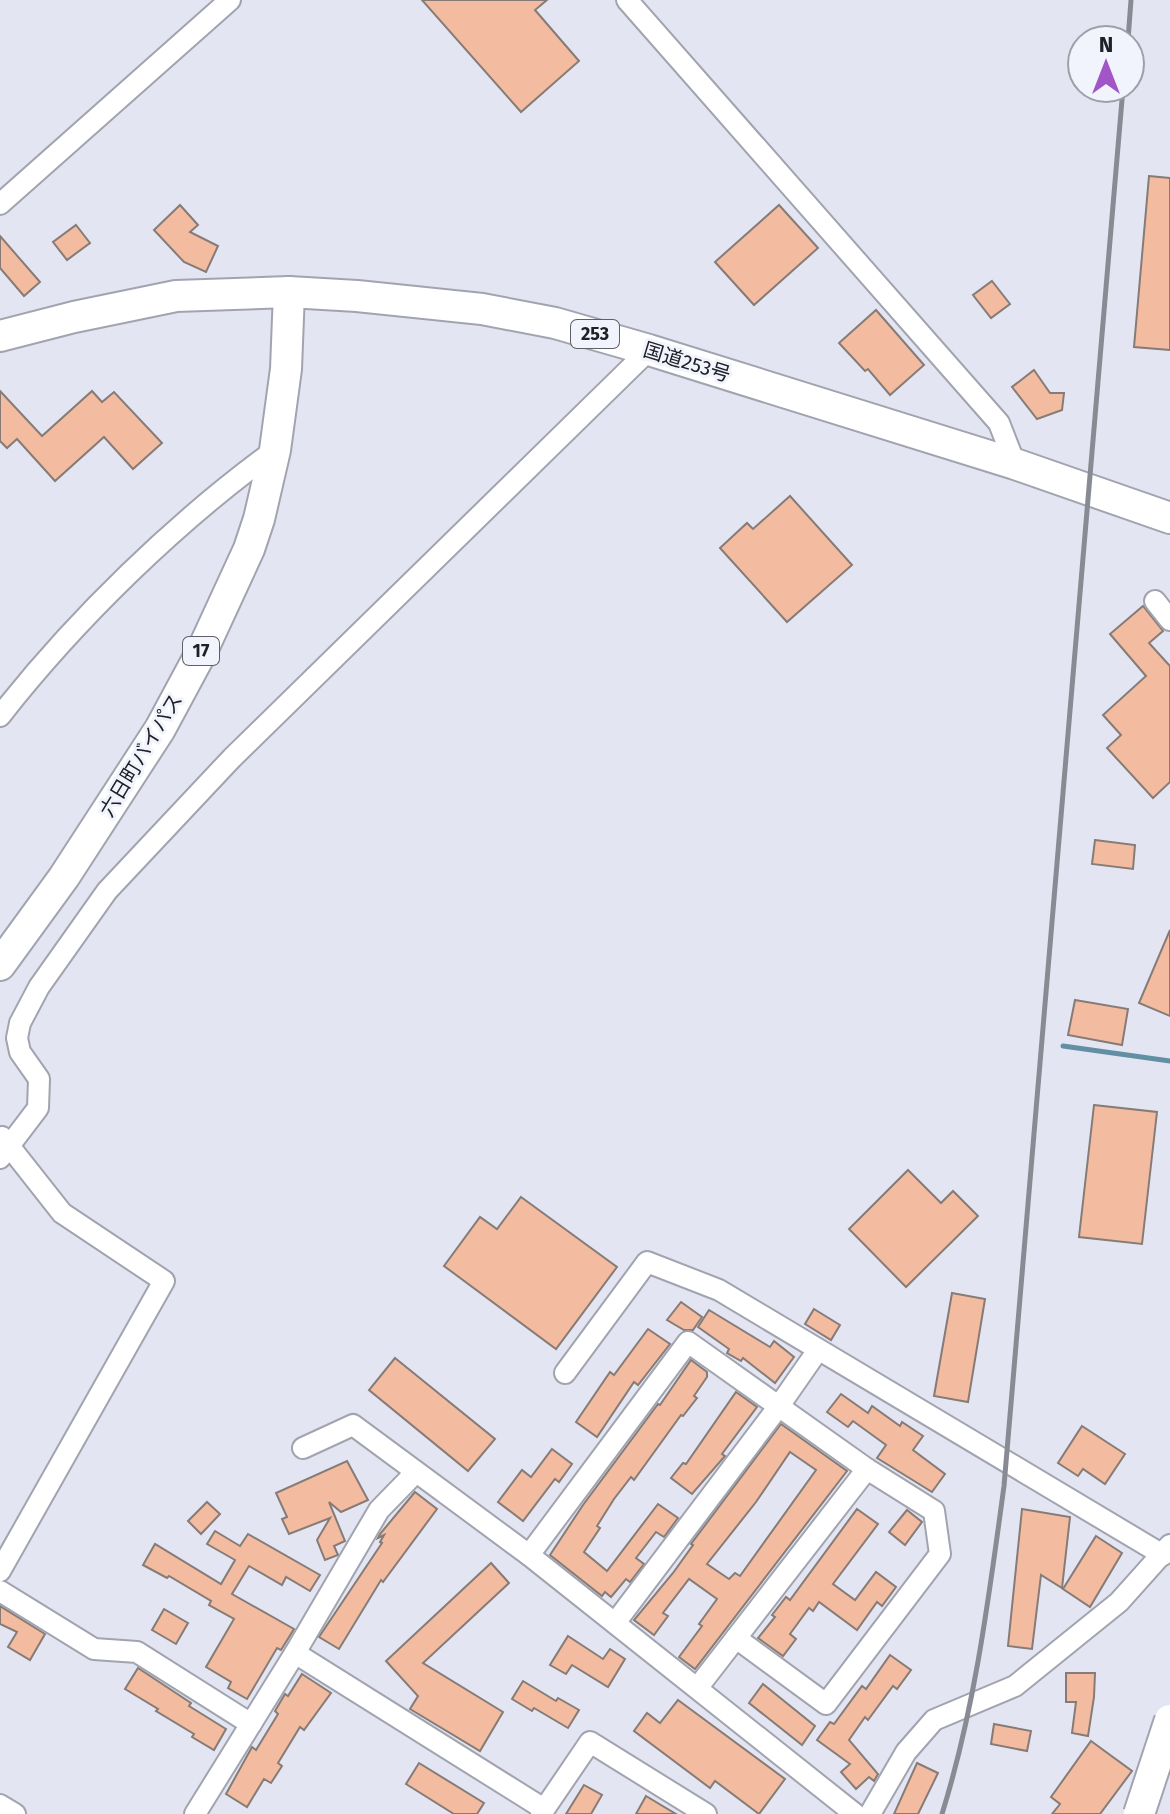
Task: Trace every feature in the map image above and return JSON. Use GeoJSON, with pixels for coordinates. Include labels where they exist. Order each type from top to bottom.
{"type":"FeatureCollection","features":[{"type":"Feature","properties":{"kind":"highway","name":"国道253号"},"geometry":{"type":"LineString","coordinates":[[0,336],[176,296],[289,292],[482,309],[555,323],[649,350],[1167,513]]}},
{"type":"Feature","properties":{"kind":"highway","name":"六日町バイパス"},"geometry":{"type":"LineString","coordinates":[[0,965],[64,877],[167,716],[202,651],[249,549],[275,450],[286,369],[289,292]]}},
{"type":"Feature","properties":{"kind":"highway"},"geometry":{"type":"LineString","coordinates":[[1139,1814],[1170,1720]]}},
{"type":"Feature","properties":{"kind":"street"},"geometry":{"type":"LineString","coordinates":[[0,204],[230,0]]}},
{"type":"Feature","properties":{"kind":"street"},"geometry":{"type":"LineString","coordinates":[[627,0],[999,423],[1015,464]]}},
{"type":"Feature","properties":{"kind":"street"},"geometry":{"type":"LineString","coordinates":[[0,1571],[164,1281],[62,1213],[3,1146],[31,1121],[38,1108],[41,1094],[39,1079],[20,1052],[17,1038],[20,1023],[39,987],[107,891],[274,716],[649,350]]}},
{"type":"Feature","properties":{"kind":"street"},"geometry":{"type":"LineString","coordinates":[[0,716],[80,625],[189,517],[275,450]]}},
{"type":"Feature","properties":{"kind":"street"},"geometry":{"type":"LineString","coordinates":[[1155,601],[1170,620]]}},
{"type":"Feature","properties":{"kind":"street"},"geometry":{"type":"LineString","coordinates":[[565,1373],[647,1262],[719,1290],[1166,1550],[1119,1602],[1015,1686],[934,1720],[906,1752],[870,1814]]}},
{"type":"Feature","properties":{"kind":"street"},"geometry":{"type":"LineString","coordinates":[[529,1555],[688,1342],[867,1469],[934,1511],[940,1554],[826,1704],[736,1638]]}},
{"type":"Feature","properties":{"kind":"street"},"geometry":{"type":"LineString","coordinates":[[615,1623],[818,1350]]}},
{"type":"Feature","properties":{"kind":"street"},"geometry":{"type":"LineString","coordinates":[[303,1448],[353,1425],[529,1555],[855,1814]]}},
{"type":"Feature","properties":{"kind":"street"},"geometry":{"type":"LineString","coordinates":[[698,1687],[867,1469]]}},
{"type":"Feature","properties":{"kind":"street"},"geometry":{"type":"LineString","coordinates":[[195,1814],[379,1510],[416,1472]]}},
{"type":"Feature","properties":{"kind":"street"},"geometry":{"type":"LineString","coordinates":[[0,1591],[94,1649],[137,1652],[251,1724]]}},
{"type":"Feature","properties":{"kind":"street"},"geometry":{"type":"LineString","coordinates":[[295,1653],[542,1811],[590,1742],[706,1814]]}},
{"type":"Feature","properties":{"kind":"street"},"geometry":{"type":"LineString","coordinates":[[0,1805],[15,1814]]}},
{"type":"Feature","properties":{"kind":"building"},"geometry":{"type":"Polygon","coordinates":[[[422,0],[547,0],[535,10],[579,61],[521,112],[422,0]]]}},
{"type":"Feature","properties":{"kind":"building"},"geometry":{"type":"Polygon","coordinates":[[[1149,176],[1170,178],[1170,350],[1134,347],[1149,176]]]}},
{"type":"Feature","properties":{"kind":"building"},"geometry":{"type":"Polygon","coordinates":[[[180,205],[198,225],[190,232],[218,246],[206,272],[184,262],[154,230],[180,205]]]}},
{"type":"Feature","properties":{"kind":"building"},"geometry":{"type":"Polygon","coordinates":[[[779,205],[818,248],[754,305],[715,262],[779,205]]]}},
{"type":"Feature","properties":{"kind":"building"},"geometry":{"type":"Polygon","coordinates":[[[76,225],[90,243],[67,260],[53,242],[76,225]]]}},
{"type":"Feature","properties":{"kind":"building"},"geometry":{"type":"Polygon","coordinates":[[[0,236],[40,282],[24,296],[0,268],[0,236]]]}},
{"type":"Feature","properties":{"kind":"building"},"geometry":{"type":"Polygon","coordinates":[[[992,281],[1010,304],[991,318],[973,295],[992,281]]]}},
{"type":"Feature","properties":{"kind":"building"},"geometry":{"type":"Polygon","coordinates":[[[876,310],[924,365],[890,395],[868,369],[865,371],[839,343],[876,310]]]}},
{"type":"Feature","properties":{"kind":"building"},"geometry":{"type":"Polygon","coordinates":[[[1034,370],[1050,393],[1064,393],[1062,410],[1037,419],[1012,387],[1034,370]]]}},
{"type":"Feature","properties":{"kind":"building"},"geometry":{"type":"Polygon","coordinates":[[[0,391],[42,436],[92,391],[102,402],[114,392],[162,443],[133,469],[104,437],[55,481],[17,439],[7,448],[0,441],[0,391]]]}},
{"type":"Feature","properties":{"kind":"building"},"geometry":{"type":"Polygon","coordinates":[[[790,496],[852,565],[787,622],[720,548],[747,523],[753,529],[790,496]]]}},
{"type":"Feature","properties":{"kind":"building"},"geometry":{"type":"Polygon","coordinates":[[[1143,606],[1163,631],[1149,643],[1170,666],[1170,782],[1153,798],[1107,748],[1121,735],[1103,715],[1146,676],[1110,634],[1143,606]]]}},
{"type":"Feature","properties":{"kind":"building"},"geometry":{"type":"Polygon","coordinates":[[[1095,840],[1135,845],[1133,869],[1092,864],[1095,840]]]}},
{"type":"Feature","properties":{"kind":"building"},"geometry":{"type":"Polygon","coordinates":[[[1170,930],[1170,1016],[1139,1003],[1170,930]]]}},
{"type":"Feature","properties":{"kind":"building"},"geometry":{"type":"Polygon","coordinates":[[[1075,1000],[1128,1009],[1122,1045],[1068,1035],[1075,1000]]]}},
{"type":"Feature","properties":{"kind":"building"},"geometry":{"type":"Polygon","coordinates":[[[1094,1105],[1157,1112],[1142,1244],[1079,1237],[1094,1105]]]}},
{"type":"Feature","properties":{"kind":"building"},"geometry":{"type":"Polygon","coordinates":[[[908,1170],[941,1203],[953,1191],[978,1216],[906,1287],[849,1229],[908,1170]]]}},
{"type":"Feature","properties":{"kind":"building"},"geometry":{"type":"Polygon","coordinates":[[[521,1197],[617,1267],[556,1349],[444,1266],[480,1217],[497,1229],[521,1197]]]}},
{"type":"Feature","properties":{"kind":"building"},"geometry":{"type":"Polygon","coordinates":[[[952,1293],[985,1299],[968,1402],[934,1396],[952,1293]]]}},
{"type":"Feature","properties":{"kind":"building"},"geometry":{"type":"Polygon","coordinates":[[[681,1302],[702,1317],[693,1330],[684,1330],[667,1320],[681,1302]]]}},
{"type":"Feature","properties":{"kind":"building"},"geometry":{"type":"Polygon","coordinates":[[[814,1309],[840,1325],[831,1340],[805,1324],[814,1309]]]}},
{"type":"Feature","properties":{"kind":"building"},"geometry":{"type":"Polygon","coordinates":[[[709,1310],[770,1347],[774,1341],[794,1357],[775,1383],[743,1358],[741,1361],[727,1353],[729,1349],[698,1327],[709,1310]]]}},
{"type":"Feature","properties":{"kind":"building"},"geometry":{"type":"Polygon","coordinates":[[[648,1329],[670,1344],[638,1385],[634,1382],[597,1437],[576,1422],[610,1372],[614,1375],[648,1329]]]}},
{"type":"Feature","properties":{"kind":"building"},"geometry":{"type":"Polygon","coordinates":[[[395,1358],[495,1439],[468,1471],[369,1390],[395,1358]]]}},
{"type":"Feature","properties":{"kind":"building"},"geometry":{"type":"Polygon","coordinates":[[[691,1360],[707,1372],[694,1396],[697,1398],[634,1480],[631,1477],[614,1499],[584,1552],[607,1571],[658,1504],[678,1518],[664,1537],[656,1532],[636,1558],[644,1564],[630,1582],[626,1579],[611,1597],[605,1592],[602,1596],[550,1555],[583,1505],[691,1360]]]}},
{"type":"Feature","properties":{"kind":"building"},"geometry":{"type":"Polygon","coordinates":[[[736,1392],[757,1407],[722,1454],[725,1456],[692,1494],[671,1478],[683,1463],[686,1464],[736,1392]]]}},
{"type":"Feature","properties":{"kind":"building"},"geometry":{"type":"Polygon","coordinates":[[[841,1394],[868,1413],[872,1406],[900,1426],[902,1422],[923,1436],[913,1450],[945,1474],[932,1492],[877,1458],[886,1445],[853,1421],[848,1427],[827,1412],[841,1394]]]}},
{"type":"Feature","properties":{"kind":"building"},"geometry":{"type":"Polygon","coordinates":[[[781,1424],[847,1471],[695,1669],[679,1657],[717,1599],[689,1579],[663,1613],[668,1616],[654,1635],[634,1620],[673,1573],[691,1544],[781,1424]],[[790,1452],[756,1502],[707,1564],[729,1579],[735,1573],[740,1576],[816,1470],[790,1452]]]}},
{"type":"Feature","properties":{"kind":"building"},"geometry":{"type":"Polygon","coordinates":[[[1082,1426],[1125,1454],[1105,1484],[1083,1469],[1078,1476],[1058,1463],[1082,1426]]]}},
{"type":"Feature","properties":{"kind":"building"},"geometry":{"type":"Polygon","coordinates":[[[552,1449],[572,1464],[559,1482],[555,1479],[523,1521],[498,1502],[522,1470],[531,1477],[552,1449]]]}},
{"type":"Feature","properties":{"kind":"building"},"geometry":{"type":"Polygon","coordinates":[[[347,1461],[368,1500],[341,1512],[329,1502],[345,1541],[334,1546],[338,1555],[325,1560],[317,1540],[330,1518],[289,1534],[282,1519],[287,1517],[276,1493],[347,1461]]]}},
{"type":"Feature","properties":{"kind":"building"},"geometry":{"type":"Polygon","coordinates":[[[415,1492],[437,1509],[383,1582],[381,1580],[339,1649],[319,1637],[382,1543],[384,1535],[378,1538],[380,1534],[415,1492]]]}},
{"type":"Feature","properties":{"kind":"building"},"geometry":{"type":"Polygon","coordinates":[[[207,1502],[220,1514],[201,1534],[188,1521],[207,1502]]]}},
{"type":"Feature","properties":{"kind":"building"},"geometry":{"type":"Polygon","coordinates":[[[857,1509],[878,1524],[833,1584],[855,1600],[876,1572],[896,1587],[882,1606],[877,1602],[857,1630],[819,1602],[813,1611],[809,1608],[790,1634],[796,1639],[783,1656],[758,1638],[775,1617],[772,1615],[786,1597],[790,1600],[857,1509]]]}},
{"type":"Feature","properties":{"kind":"building"},"geometry":{"type":"Polygon","coordinates":[[[1022,1509],[1070,1517],[1062,1588],[1041,1575],[1032,1649],[1008,1646],[1022,1509]]]}},
{"type":"Feature","properties":{"kind":"building"},"geometry":{"type":"Polygon","coordinates":[[[907,1510],[922,1522],[905,1545],[889,1532],[907,1510]]]}},
{"type":"Feature","properties":{"kind":"building"},"geometry":{"type":"Polygon","coordinates":[[[215,1531],[240,1546],[248,1534],[320,1575],[310,1591],[286,1577],[282,1585],[249,1566],[232,1594],[294,1629],[281,1650],[277,1648],[247,1699],[228,1688],[231,1682],[206,1667],[234,1619],[169,1576],[167,1578],[143,1565],[155,1544],[221,1584],[235,1560],[207,1544],[215,1531]]]}},
{"type":"Feature","properties":{"kind":"building"},"geometry":{"type":"Polygon","coordinates":[[[1096,1536],[1122,1553],[1090,1607],[1063,1589],[1096,1536]]]}},
{"type":"Feature","properties":{"kind":"building"},"geometry":{"type":"Polygon","coordinates":[[[491,1563],[509,1583],[423,1663],[503,1712],[480,1751],[410,1709],[418,1696],[386,1661],[491,1563]]]}},
{"type":"Feature","properties":{"kind":"building"},"geometry":{"type":"Polygon","coordinates":[[[0,1606],[45,1634],[30,1660],[8,1647],[17,1632],[0,1624],[0,1606]]]}},
{"type":"Feature","properties":{"kind":"building"},"geometry":{"type":"Polygon","coordinates":[[[164,1609],[188,1623],[176,1644],[152,1630],[164,1609]]]}},
{"type":"Feature","properties":{"kind":"building"},"geometry":{"type":"Polygon","coordinates":[[[568,1636],[603,1659],[610,1649],[625,1659],[608,1687],[572,1665],[566,1674],[550,1665],[568,1636]]]}},
{"type":"Feature","properties":{"kind":"building"},"geometry":{"type":"Polygon","coordinates":[[[890,1655],[911,1670],[897,1689],[893,1686],[868,1720],[865,1717],[849,1740],[878,1774],[874,1781],[869,1777],[856,1789],[841,1772],[850,1764],[817,1740],[830,1722],[834,1724],[862,1686],[866,1689],[890,1655]]]}},
{"type":"Feature","properties":{"kind":"building"},"geometry":{"type":"Polygon","coordinates":[[[138,1668],[226,1729],[214,1750],[125,1689],[138,1668]]]}},
{"type":"Feature","properties":{"kind":"building"},"geometry":{"type":"Polygon","coordinates":[[[1066,1673],[1095,1673],[1088,1736],[1072,1733],[1076,1702],[1066,1702],[1066,1673]]]}},
{"type":"Feature","properties":{"kind":"building"},"geometry":{"type":"Polygon","coordinates":[[[302,1674],[331,1693],[304,1730],[300,1727],[278,1763],[282,1766],[271,1783],[264,1779],[247,1807],[226,1794],[252,1747],[256,1750],[278,1714],[275,1711],[285,1694],[288,1696],[302,1674]]]}},
{"type":"Feature","properties":{"kind":"building"},"geometry":{"type":"Polygon","coordinates":[[[523,1681],[556,1701],[558,1698],[579,1710],[568,1728],[512,1699],[523,1681]]]}},
{"type":"Feature","properties":{"kind":"building"},"geometry":{"type":"Polygon","coordinates":[[[763,1684],[815,1726],[802,1745],[749,1703],[763,1684]]]}},
{"type":"Feature","properties":{"kind":"building"},"geometry":{"type":"Polygon","coordinates":[[[678,1700],[785,1779],[759,1814],[715,1781],[710,1788],[634,1731],[647,1713],[660,1723],[678,1700]]]}},
{"type":"Feature","properties":{"kind":"building"},"geometry":{"type":"Polygon","coordinates":[[[994,1724],[1031,1731],[1027,1751],[991,1744],[994,1724]]]}},
{"type":"Feature","properties":{"kind":"building"},"geometry":{"type":"Polygon","coordinates":[[[1091,1741],[1132,1771],[1100,1814],[1052,1814],[1060,1804],[1051,1797],[1091,1741]]]}},
{"type":"Feature","properties":{"kind":"building"},"geometry":{"type":"Polygon","coordinates":[[[419,1763],[484,1803],[477,1814],[454,1814],[406,1784],[419,1763]]]}},
{"type":"Feature","properties":{"kind":"building"},"geometry":{"type":"Polygon","coordinates":[[[917,1763],[938,1773],[918,1814],[894,1814],[917,1763]]]}},
{"type":"Feature","properties":{"kind":"building"},"geometry":{"type":"Polygon","coordinates":[[[584,1785],[602,1795],[591,1814],[566,1814],[584,1785]]]}},
{"type":"Feature","properties":{"kind":"building"},"geometry":{"type":"Polygon","coordinates":[[[646,1796],[676,1814],[636,1814],[646,1796]]]}},
{"type":"Feature","properties":{"kind":"waterway"},"geometry":{"type":"LineString","coordinates":[[1063,1046],[1170,1061]]}},
{"type":"Feature","properties":{"kind":"railway"},"geometry":{"type":"LineString","coordinates":[[1129,24],[1131,0]]}},
{"type":"Feature","properties":{"kind":"railway"},"geometry":{"type":"LineString","coordinates":[[942,1814],[972,1693],[1004,1486],[1122,104]]}},
{"type":"Feature","properties":{"kind":"railway"},"geometry":{"type":"LineString","coordinates":[[1129,1814],[1170,1760]]}}]}
